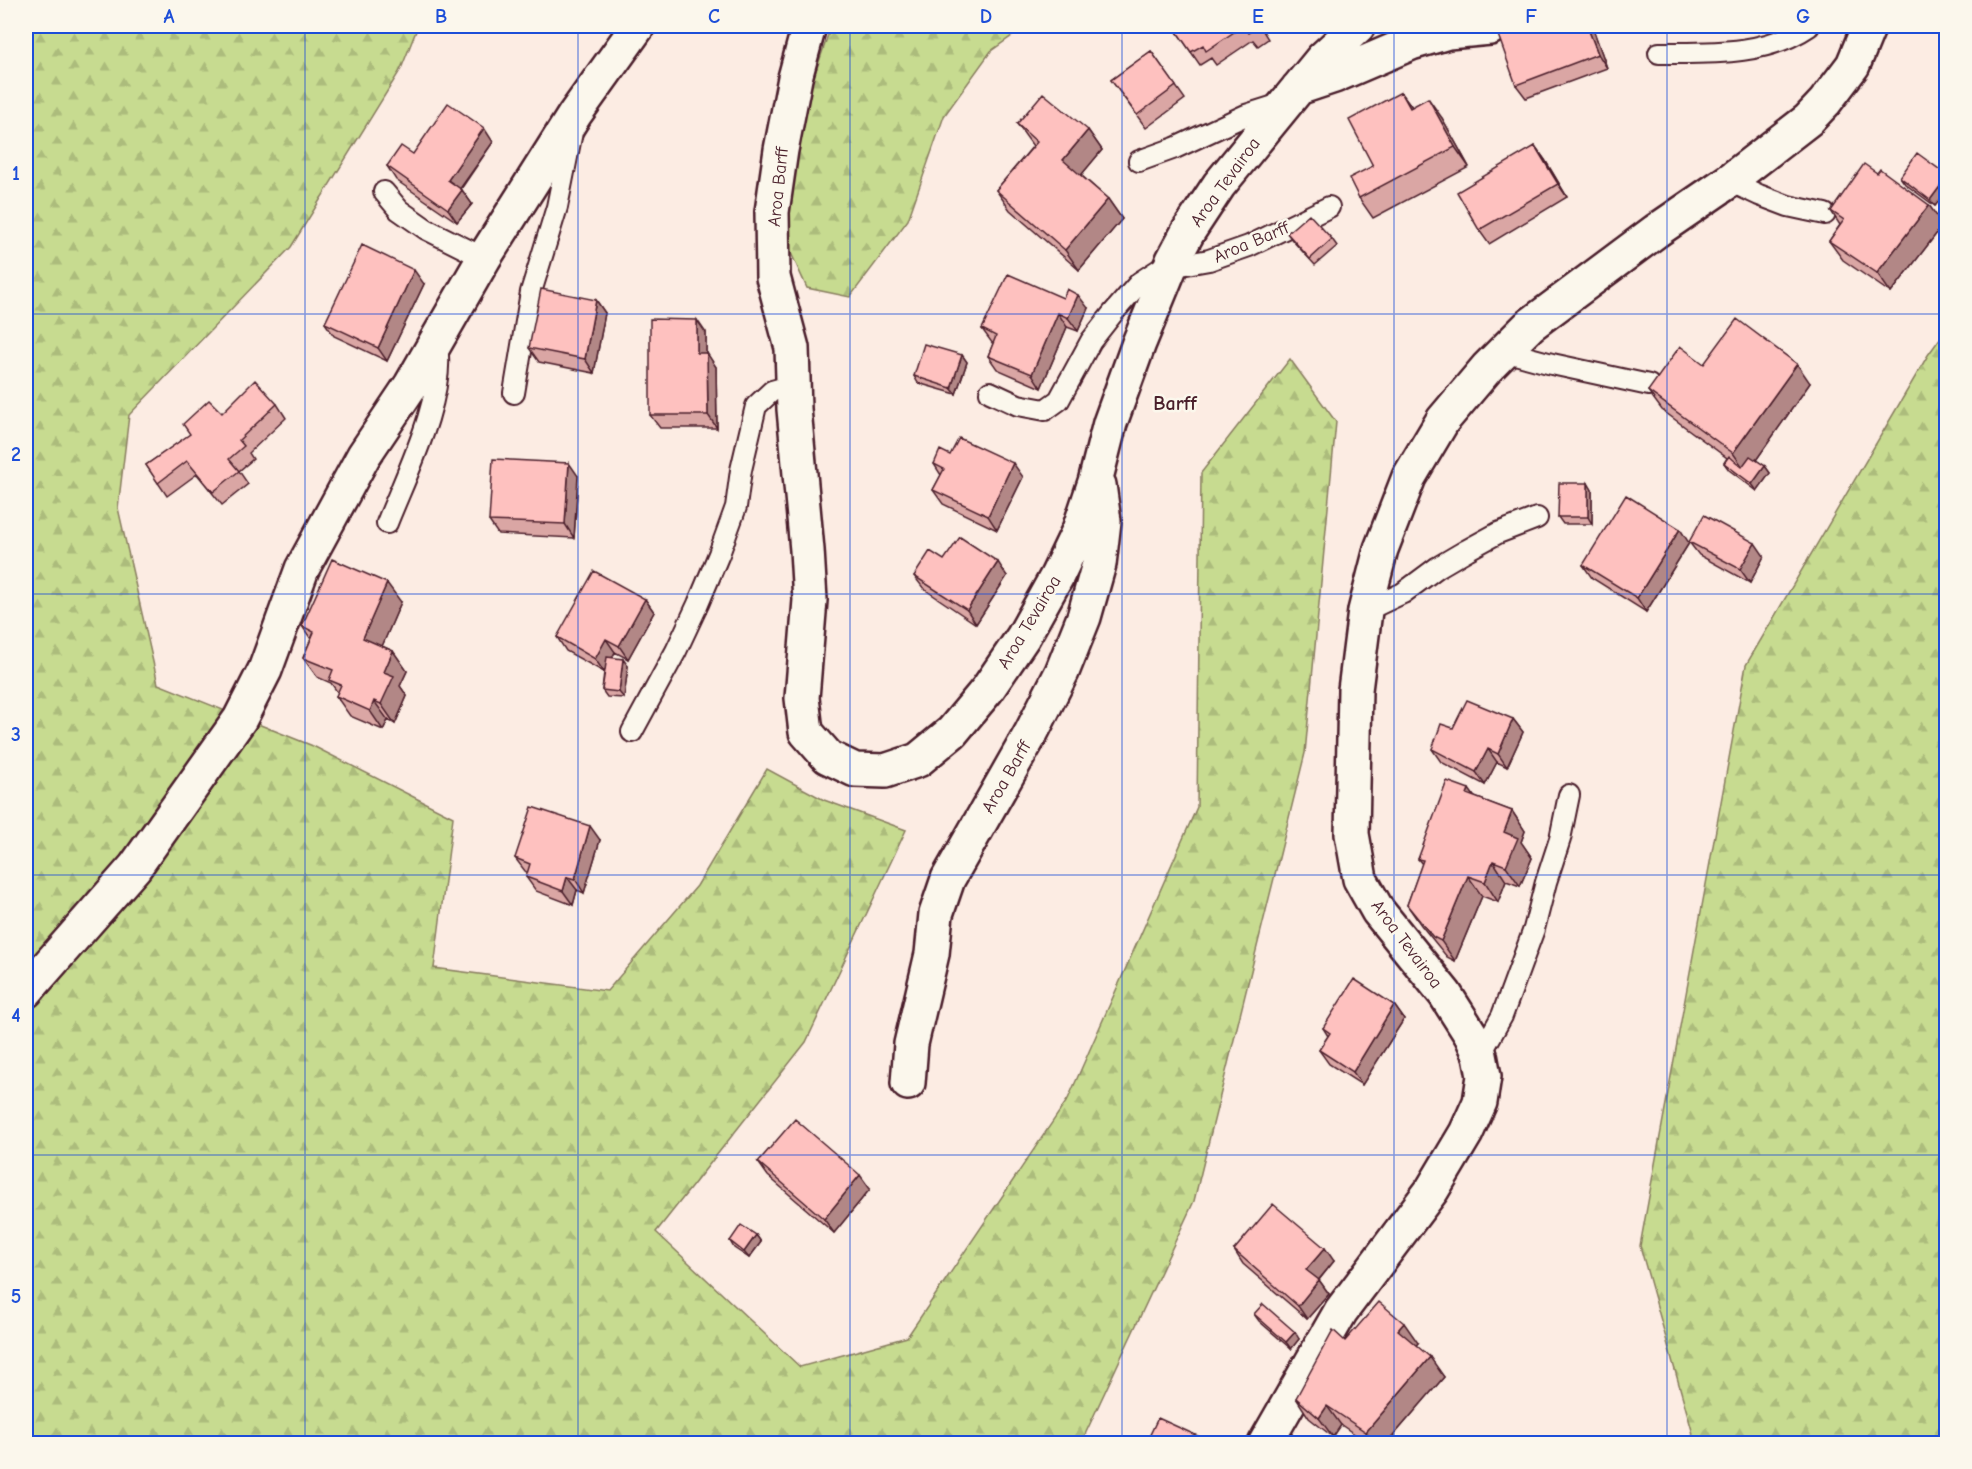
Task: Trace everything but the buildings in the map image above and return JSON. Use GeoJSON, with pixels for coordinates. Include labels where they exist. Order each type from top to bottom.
{"type":"FeatureCollection","features":[{"type":"Feature","properties":{"kind":"street"},"geometry":{"type":"LineString","coordinates":[[26,991],[135,867],[240,719],[265,670],[302,569],[364,455],[411,385],[484,258],[575,114],[638,26]]}},
{"type":"Feature","properties":{"kind":"street","name":"Aroa Barff"},"geometry":{"type":"LineString","coordinates":[[792,348],[773,277],[772,212],[795,78],[809,26]]}},
{"type":"Feature","properties":{"kind":"street","name":"Aroa Tevairoa"},"geometry":{"type":"LineString","coordinates":[[792,348],[810,600],[802,698],[806,732],[828,757],[855,770],[885,771],[918,760],[952,732],[987,690],[1023,637],[1057,576],[1079,530],[1110,423],[1139,343],[1172,263],[1188,232],[1219,184],[1292,95],[1322,59],[1358,26]]}},
{"type":"Feature","properties":{"kind":"street","name":"Aroa Tevairoa"},"geometry":{"type":"LineString","coordinates":[[1265,1443],[1341,1311],[1432,1190],[1466,1133],[1480,1102],[1484,1076],[1480,1056],[1471,1035],[1445,994],[1378,911],[1360,879],[1352,834],[1355,690],[1365,611],[1381,549],[1409,477],[1443,420],[1486,368],[1530,325],[1656,231],[1729,181],[1808,120],[1853,65],[1869,26]]}},
{"type":"Feature","properties":{"kind":"street"},"geometry":{"type":"LineString","coordinates":[[1292,95],[1411,43],[1448,32],[1490,28]]}},
{"type":"Feature","properties":{"kind":"street","name":"Aroa Barff"},"geometry":{"type":"LineString","coordinates":[[908,1083],[911,1044],[932,954],[936,914],[948,879],[1030,735],[1062,672],[1084,617],[1099,564],[1104,522],[1097,472]]}},
{"type":"Feature","properties":{"kind":"lane"},"geometry":{"type":"LineString","coordinates":[[1659,52],[1726,52],[1765,46],[1809,26]]}},
{"type":"Feature","properties":{"kind":"lane"},"geometry":{"type":"LineString","coordinates":[[1139,160],[1175,148],[1292,95]]}},
{"type":"Feature","properties":{"kind":"lane"},"geometry":{"type":"LineString","coordinates":[[514,393],[531,292],[557,207],[575,114]]}},
{"type":"Feature","properties":{"kind":"lane"},"geometry":{"type":"LineString","coordinates":[[1729,181],[1788,207],[1825,214]]}},
{"type":"Feature","properties":{"kind":"lane"},"geometry":{"type":"LineString","coordinates":[[384,192],[399,210],[426,229],[484,258]]}},
{"type":"Feature","properties":{"kind":"lane","name":"Aroa Barff"},"geometry":{"type":"LineString","coordinates":[[990,392],[1018,405],[1045,410],[1059,400],[1091,341],[1140,282],[1172,263],[1209,260],[1249,246],[1329,207]]}},
{"type":"Feature","properties":{"kind":"lane"},"geometry":{"type":"LineString","coordinates":[[387,522],[434,399],[440,361],[436,341]]}},
{"type":"Feature","properties":{"kind":"lane"},"geometry":{"type":"LineString","coordinates":[[1504,351],[1649,385]]}},
{"type":"Feature","properties":{"kind":"lane"},"geometry":{"type":"LineString","coordinates":[[632,732],[676,651],[719,554],[736,507],[741,470],[756,406],[772,391],[794,385]]}},
{"type":"Feature","properties":{"kind":"lane"},"geometry":{"type":"LineString","coordinates":[[1365,611],[1403,593],[1438,567],[1498,533],[1537,518]]}},
{"type":"Feature","properties":{"kind":"lane"},"geometry":{"type":"LineString","coordinates":[[1480,1056],[1502,1016],[1534,929],[1560,839],[1569,795]]}},
{"type":"Feature","properties":{"kind":"green space"},"geometry":{"type":"Polygon","coordinates":[[[26,26],[418,26],[401,69],[291,247],[129,415],[118,508],[158,684],[313,746],[453,817],[434,968],[607,991],[697,886],[767,769],[824,800],[906,830],[806,1042],[656,1232],[800,1367],[907,1337],[1068,1099],[1197,807],[1201,473],[1290,359],[1336,422],[1305,753],[1194,1201],[1081,1443],[26,1443],[26,26]]]}},
{"type":"Feature","properties":{"kind":"green space"},"geometry":{"type":"Polygon","coordinates":[[[831,26],[1026,26],[991,51],[944,116],[908,220],[850,297],[807,288],[781,231],[798,124],[831,26]]]}},
{"type":"Feature","properties":{"kind":"green space"},"geometry":{"type":"Polygon","coordinates":[[[1946,330],[1946,1443],[1680,1443],[1693,1434],[1640,1246],[1746,665],[1928,355],[1946,330]]]}},
{"type":"Feature","properties":{"kind":"district","name":"Barff"},"geometry":{"type":"Point","coordinates":[1175,403]}}]}
